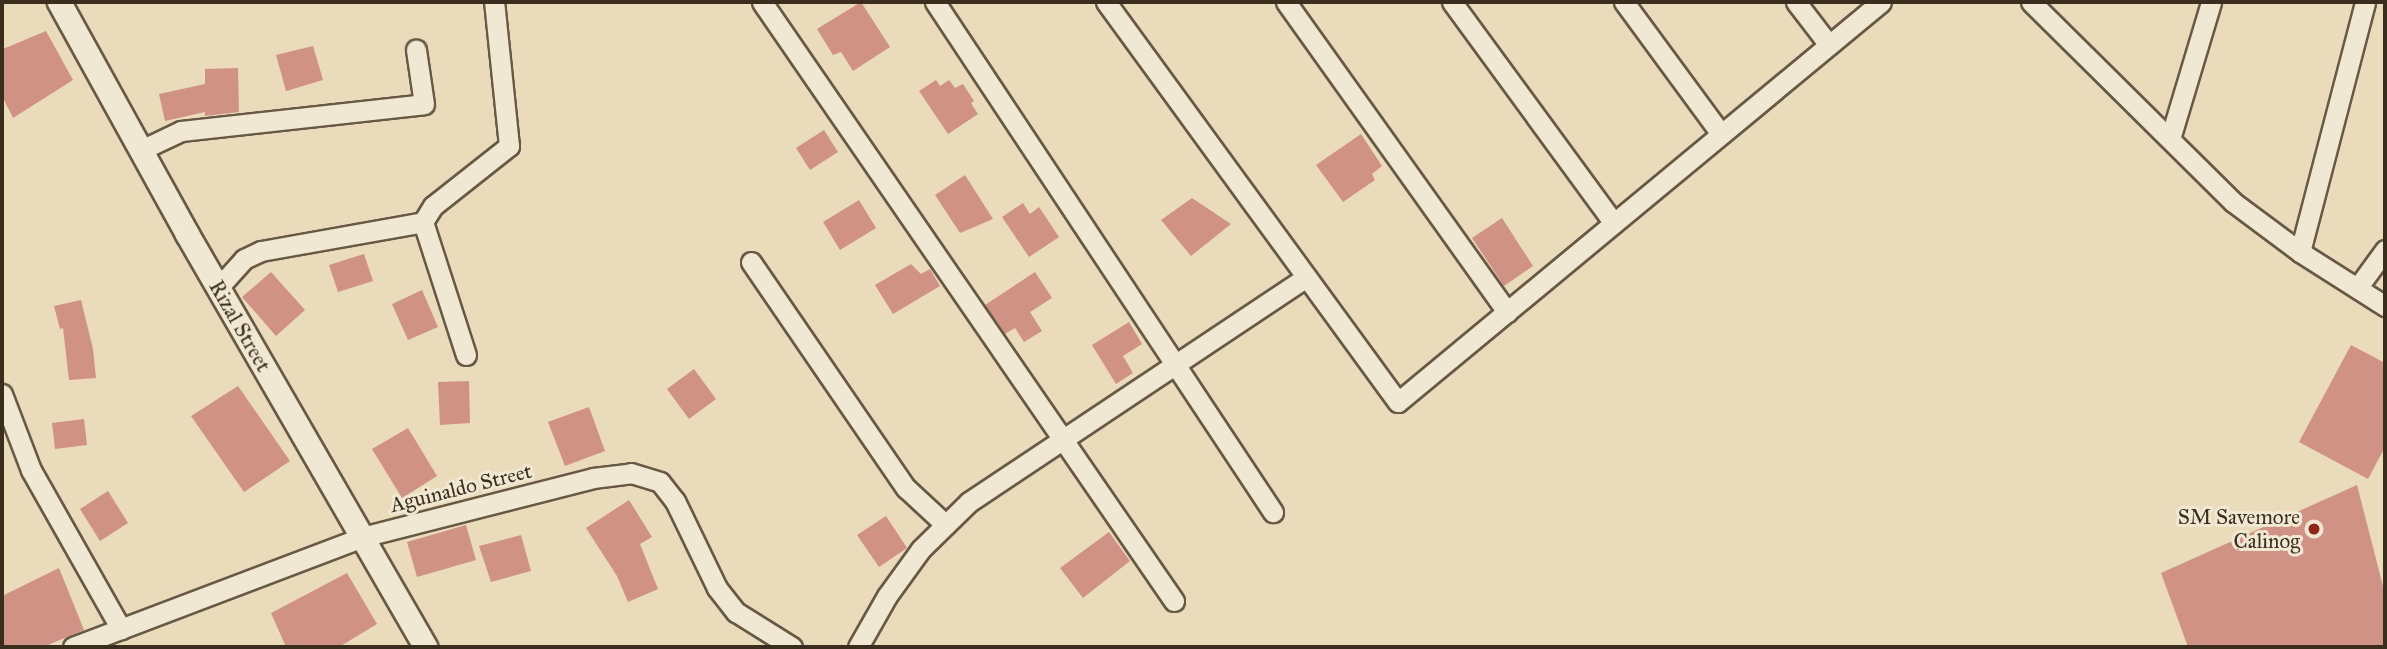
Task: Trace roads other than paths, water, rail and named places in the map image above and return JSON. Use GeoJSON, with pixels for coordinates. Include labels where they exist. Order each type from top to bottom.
{"type":"FeatureCollection","features":[{"type":"Feature","properties":{"kind":"street","name":"Rizal Street"},"geometry":{"type":"LineString","coordinates":[[59,2],[218,288],[425,647]]}},
{"type":"Feature","properties":{"kind":"street"},"geometry":{"type":"LineString","coordinates":[[218,288],[244,259],[261,251],[423,222],[433,206],[509,146],[494,2]]}},
{"type":"Feature","properties":{"kind":"street"},"geometry":{"type":"LineString","coordinates":[[762,2],[1174,601]]}},
{"type":"Feature","properties":{"kind":"street"},"geometry":{"type":"LineString","coordinates":[[936,2],[1273,512]]}},
{"type":"Feature","properties":{"kind":"street"},"geometry":{"type":"LineString","coordinates":[[1106,2],[1398,402],[1881,2]]}},
{"type":"Feature","properties":{"kind":"street"},"geometry":{"type":"LineString","coordinates":[[1286,2],[1507,312]]}},
{"type":"Feature","properties":{"kind":"street"},"geometry":{"type":"LineString","coordinates":[[1452,2],[1614,223]]}},
{"type":"Feature","properties":{"kind":"street"},"geometry":{"type":"LineString","coordinates":[[1624,2],[1721,134]]}},
{"type":"Feature","properties":{"kind":"street"},"geometry":{"type":"LineString","coordinates":[[1796,2],[1829,45]]}},
{"type":"Feature","properties":{"kind":"street"},"geometry":{"type":"LineString","coordinates":[[2031,2],[2233,202],[2301,252],[2385,306]]}},
{"type":"Feature","properties":{"kind":"street"},"geometry":{"type":"LineString","coordinates":[[2170,139],[2211,2]]}},
{"type":"Feature","properties":{"kind":"street"},"geometry":{"type":"LineString","coordinates":[[2301,252],[2365,2]]}},
{"type":"Feature","properties":{"kind":"street"},"geometry":{"type":"LineString","coordinates":[[141,150],[181,131],[424,104],[416,50]]}},
{"type":"Feature","properties":{"kind":"street"},"geometry":{"type":"LineString","coordinates":[[423,222],[466,355]]}},
{"type":"Feature","properties":{"kind":"street"},"geometry":{"type":"LineString","coordinates":[[2358,287],[2385,250]]}},
{"type":"Feature","properties":{"kind":"street"},"geometry":{"type":"LineString","coordinates":[[751,262],[906,488],[946,525]]}},
{"type":"Feature","properties":{"kind":"street"},"geometry":{"type":"LineString","coordinates":[[858,647],[914,558],[969,502],[1305,278]]}},
{"type":"Feature","properties":{"kind":"street"},"geometry":{"type":"LineString","coordinates":[[2,394],[31,470],[121,629]]}},
{"type":"Feature","properties":{"kind":"street","name":"Aguinaldo Street"},"geometry":{"type":"LineString","coordinates":[[73,647],[362,537],[593,478],[631,473],[660,482],[675,501],[717,588],[736,612],[792,647]]}},
{"type":"Feature","properties":{"kind":"place","name":"SM Savemore Calinog"},"geometry":{"type":"Point","coordinates":[2314,529]}}]}
